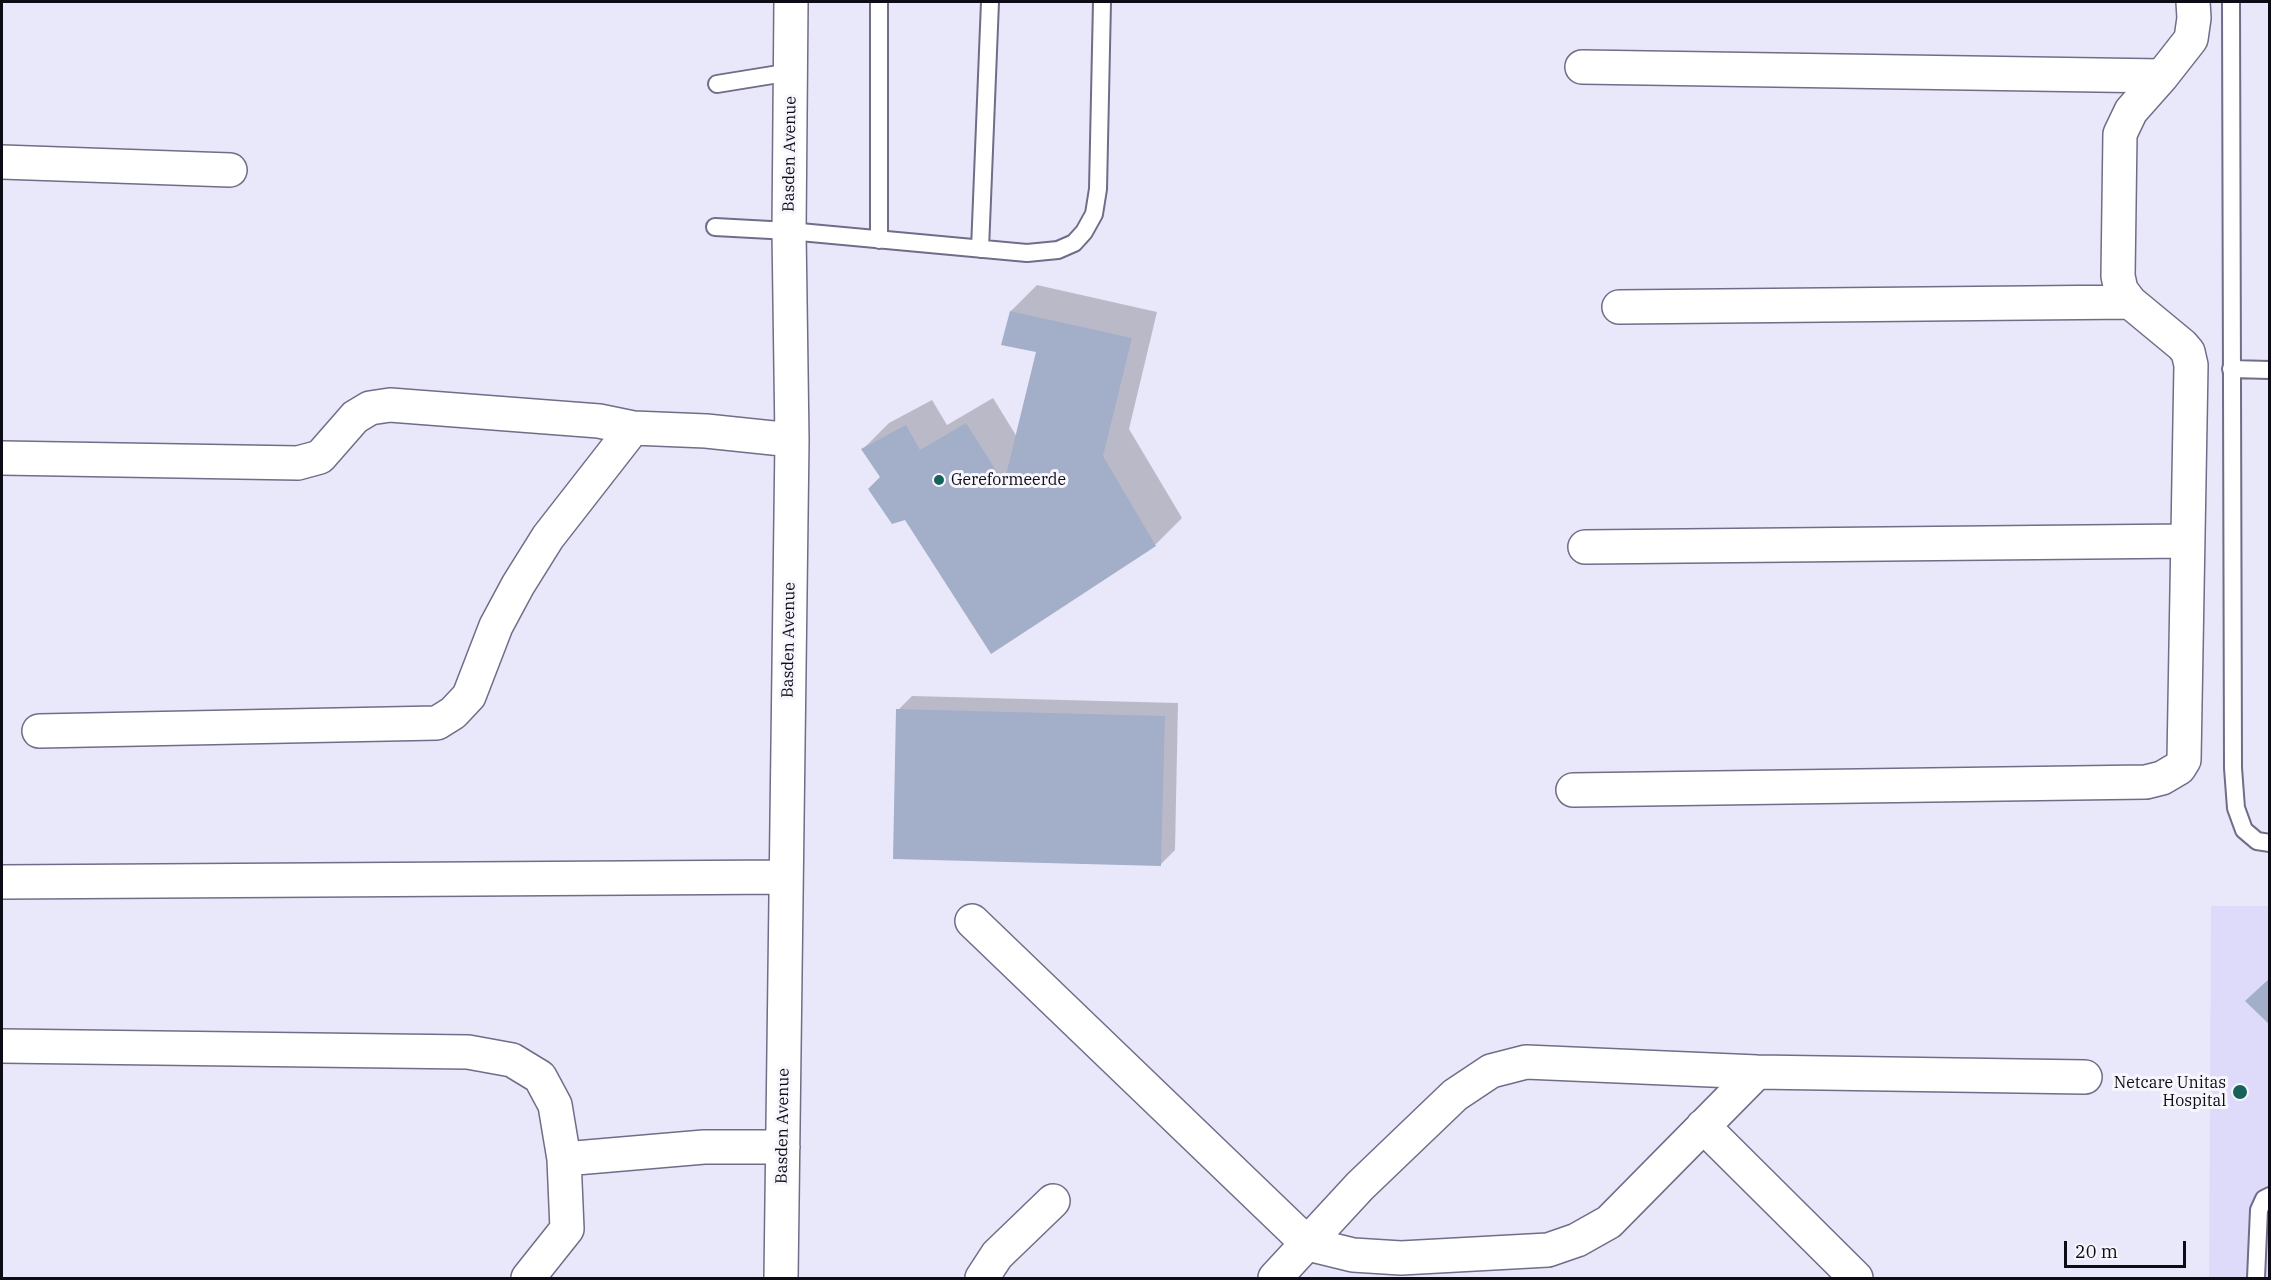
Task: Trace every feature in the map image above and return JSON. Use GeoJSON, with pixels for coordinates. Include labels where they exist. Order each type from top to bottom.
{"type":"FeatureCollection","features":[{"type":"Feature","properties":{"kind":"street","name":"Basden Avenue"},"geometry":{"type":"LineString","coordinates":[[781,1278],[792,440],[789,231],[791,2]]}},
{"type":"Feature","properties":{"kind":"street"},"geometry":{"type":"LineString","coordinates":[[1572,790],[2153,782],[2179,768],[2184,760],[2191,364],[2188,352],[2182,345],[2130,302],[2121,290],[2118,276],[2120,134],[2131,111],[2191,39],[2194,18],[2193,2]]}},
{"type":"Feature","properties":{"kind":"street"},"geometry":{"type":"LineString","coordinates":[[1582,67],[2162,76]]}},
{"type":"Feature","properties":{"kind":"street"},"geometry":{"type":"LineString","coordinates":[[2,162],[230,170]]}},
{"type":"Feature","properties":{"kind":"street"},"geometry":{"type":"LineString","coordinates":[[1619,307],[2130,302]]}},
{"type":"Feature","properties":{"kind":"street"},"geometry":{"type":"LineString","coordinates":[[2,458],[298,463],[320,457],[355,417],[370,408],[390,405],[599,421],[633,428],[706,431],[792,440]]}},
{"type":"Feature","properties":{"kind":"street"},"geometry":{"type":"LineString","coordinates":[[39,730],[437,723],[453,712],[469,696],[496,626],[524,576],[548,537],[633,428]]}},
{"type":"Feature","properties":{"kind":"street"},"geometry":{"type":"LineString","coordinates":[[1585,547],[2187,541]]}},
{"type":"Feature","properties":{"kind":"street"},"geometry":{"type":"LineString","coordinates":[[2,882],[786,877]]}},
{"type":"Feature","properties":{"kind":"street"},"geometry":{"type":"LineString","coordinates":[[972,921],[1308,1244],[1353,1255],[1401,1258],[1548,1250],[1577,1240],[1609,1222],[1757,1071]]}},
{"type":"Feature","properties":{"kind":"street"},"geometry":{"type":"LineString","coordinates":[[2,1046],[468,1052],[512,1060],[540,1077],[555,1105],[564,1159],[567,1229],[528,1278]]}},
{"type":"Feature","properties":{"kind":"street"},"geometry":{"type":"LineString","coordinates":[[1275,1278],[1360,1186],[1455,1095],[1491,1071],[1526,1062],[1757,1071],[2085,1077]]}},
{"type":"Feature","properties":{"kind":"street"},"geometry":{"type":"LineString","coordinates":[[1703,1126],[1856,1278]]}},
{"type":"Feature","properties":{"kind":"street"},"geometry":{"type":"LineString","coordinates":[[564,1159],[704,1147],[783,1147]]}},
{"type":"Feature","properties":{"kind":"street"},"geometry":{"type":"LineString","coordinates":[[982,1278],[998,1255],[1053,1201]]}},
{"type":"Feature","properties":{"kind":"lane"},"geometry":{"type":"LineString","coordinates":[[879,2],[879,240]]}},
{"type":"Feature","properties":{"kind":"lane"},"geometry":{"type":"LineString","coordinates":[[980,249],[990,2]]}},
{"type":"Feature","properties":{"kind":"lane"},"geometry":{"type":"LineString","coordinates":[[715,227],[789,231],[1027,253],[1058,250],[1074,243],[1084,232],[1094,214],[1098,189],[1102,2]]}},
{"type":"Feature","properties":{"kind":"lane"},"geometry":{"type":"LineString","coordinates":[[2231,2],[2233,768],[2236,808],[2244,830],[2257,841],[2270,843]]}},
{"type":"Feature","properties":{"kind":"lane"},"geometry":{"type":"LineString","coordinates":[[717,84],[791,72]]}},
{"type":"Feature","properties":{"kind":"lane"},"geometry":{"type":"LineString","coordinates":[[2231,369],[2270,370]]}},
{"type":"Feature","properties":{"kind":"lane"},"geometry":{"type":"LineString","coordinates":[[2256,1278],[2259,1210],[2264,1199],[2270,1196]]}},
{"type":"Feature","properties":{"kind":"shaded area","name":"Netcare Unitas Hospital"},"geometry":{"type":"Polygon","coordinates":[[[2211,906],[2269,906],[2269,1278],[2209,1278],[2211,906]]]}},
{"type":"Feature","properties":{"kind":"building","name":"Gereformeerde"},"geometry":{"type":"Polygon","coordinates":[[[1010,311],[1132,338],[1103,456],[1156,546],[991,654],[905,520],[892,524],[868,489],[880,477],[861,449],[906,425],[920,450],[966,423],[1004,483],[1036,352],[1001,345],[1010,311]]]}},
{"type":"Feature","properties":{"kind":"building"},"geometry":{"type":"Polygon","coordinates":[[[896,709],[1165,716],[1161,866],[893,859],[896,709]]]}},
{"type":"Feature","properties":{"kind":"building"},"geometry":{"type":"Polygon","coordinates":[[[2270,978],[2270,1025],[2245,1001],[2270,978]]]}},
{"type":"Feature","properties":{"kind":"place","name":"Gereformeerde"},"geometry":{"type":"Point","coordinates":[939,480]}},
{"type":"Feature","properties":{"kind":"place","name":"Netcare Unitas Hospital"},"geometry":{"type":"Point","coordinates":[2240,1092]}}]}
